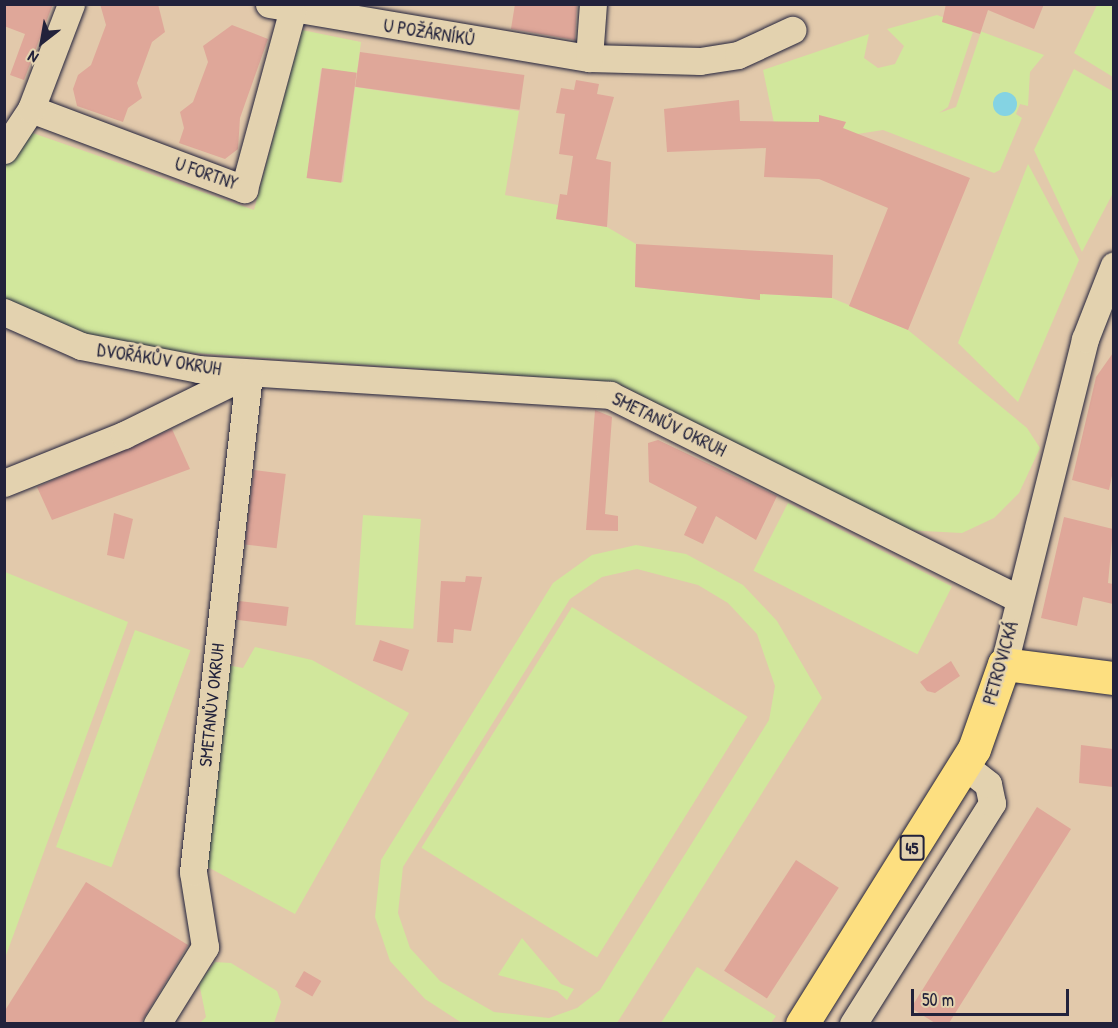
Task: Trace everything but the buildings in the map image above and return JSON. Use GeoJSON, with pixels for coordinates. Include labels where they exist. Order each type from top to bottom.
{"type":"FeatureCollection","features":[{"type":"Feature","properties":{"kind":"main road"},"geometry":{"type":"LineString","coordinates":[[1004,664],[1113,678]]}},
{"type":"Feature","properties":{"kind":"main road","name":"PETROVICKÁ"},"geometry":{"type":"LineString","coordinates":[[802,1023],[964,765],[1004,664]]}},
{"type":"Feature","properties":{"kind":"street"},"geometry":{"type":"LineString","coordinates":[[4,150],[31,109],[71,4]]}},
{"type":"Feature","properties":{"kind":"street"},"geometry":{"type":"LineString","coordinates":[[589,58],[593,4]]}},
{"type":"Feature","properties":{"kind":"street","name":"U FORTNY"},"geometry":{"type":"LineString","coordinates":[[31,109],[244,189],[281,8]]}},
{"type":"Feature","properties":{"kind":"street","name":"U POŽÁRNÍKŮ"},"geometry":{"type":"LineString","coordinates":[[281,8],[589,58],[700,61],[738,55],[776,42],[792,30]]}},
{"type":"Feature","properties":{"kind":"street","name":"PETROVICKÁ"},"geometry":{"type":"LineString","coordinates":[[1004,664],[1085,339],[1113,265]]}},
{"type":"Feature","properties":{"kind":"street","name":"DVOŘÁKŮV OKRUH"},"geometry":{"type":"LineString","coordinates":[[4,312],[41,332],[121,357],[249,374]]}},
{"type":"Feature","properties":{"kind":"street","name":"SMETANŮV OKRUH"},"geometry":{"type":"LineString","coordinates":[[4,483],[124,435],[249,374],[610,395],[1019,599]]}},
{"type":"Feature","properties":{"kind":"street","name":"SMETANŮV OKRUH"},"geometry":{"type":"LineString","coordinates":[[157,1023],[205,947],[193,872],[249,374]]}},
{"type":"Feature","properties":{"kind":"street"},"geometry":{"type":"LineString","coordinates":[[853,1023],[992,803],[988,784],[964,765]]}},
{"type":"Feature","properties":{"kind":"green space"},"geometry":{"type":"Polygon","coordinates":[[[1097,5],[1113,5],[1113,77],[1074,53],[1097,5]]]}},
{"type":"Feature","properties":{"kind":"green space"},"geometry":{"type":"Polygon","coordinates":[[[937,15],[1044,55],[1030,72],[1028,106],[1020,104],[1016,114],[1022,118],[1000,170],[994,173],[883,130],[851,135],[841,131],[846,122],[820,117],[820,125],[774,123],[763,70],[869,34],[864,58],[878,68],[895,64],[904,46],[887,29],[937,15]],[[945,20],[973,32],[948,107],[939,113],[956,107],[981,32],[945,20]]]}},
{"type":"Feature","properties":{"kind":"green space"},"geometry":{"type":"Polygon","coordinates":[[[302,30],[361,42],[357,73],[321,69],[307,178],[343,182],[355,87],[519,111],[505,195],[558,205],[556,219],[607,227],[636,244],[635,287],[759,300],[760,294],[832,298],[908,330],[1027,428],[1040,448],[1019,493],[994,518],[962,533],[904,530],[615,382],[165,351],[75,333],[5,299],[4,158],[24,130],[254,210],[302,30]]]}},
{"type":"Feature","properties":{"kind":"green space"},"geometry":{"type":"Polygon","coordinates":[[[1074,69],[1114,92],[1113,193],[1082,252],[1034,150],[1074,69]]]}},
{"type":"Feature","properties":{"kind":"green space"},"geometry":{"type":"Polygon","coordinates":[[[1028,164],[1079,260],[1018,402],[958,343],[1028,164]]]}},
{"type":"Feature","properties":{"kind":"green space"},"geometry":{"type":"Polygon","coordinates":[[[788,503],[952,587],[917,654],[753,571],[788,503]]]}},
{"type":"Feature","properties":{"kind":"green space"},"geometry":{"type":"Polygon","coordinates":[[[363,515],[421,519],[413,629],[355,625],[363,515]]]}},
{"type":"Feature","properties":{"kind":"green space"},"geometry":{"type":"Polygon","coordinates":[[[636,545],[686,554],[743,585],[777,621],[822,698],[617,1023],[462,1023],[425,999],[390,961],[375,917],[381,860],[553,583],[592,555],[636,545]],[[637,569],[602,577],[570,599],[403,867],[398,913],[410,948],[440,981],[494,1012],[549,1018],[577,1008],[600,990],[769,720],[775,686],[757,634],[728,603],[698,585],[637,569]]]}},
{"type":"Feature","properties":{"kind":"green space"},"geometry":{"type":"Polygon","coordinates":[[[5,572],[128,622],[5,958],[5,572]]]}},
{"type":"Feature","properties":{"kind":"green space"},"geometry":{"type":"Polygon","coordinates":[[[572,607],[748,717],[597,958],[422,848],[572,607]]]}},
{"type":"Feature","properties":{"kind":"green space"},"geometry":{"type":"Polygon","coordinates":[[[135,630],[190,650],[111,867],[56,847],[135,630]]]}},
{"type":"Feature","properties":{"kind":"green space"},"geometry":{"type":"Polygon","coordinates":[[[255,647],[312,660],[409,713],[295,914],[204,865],[227,665],[243,668],[255,647]]]}},
{"type":"Feature","properties":{"kind":"green space"},"geometry":{"type":"Polygon","coordinates":[[[522,938],[561,984],[574,989],[567,1000],[557,991],[498,975],[522,938]]]}},
{"type":"Feature","properties":{"kind":"green space"},"geometry":{"type":"Polygon","coordinates":[[[215,962],[231,963],[277,991],[281,1002],[274,1023],[200,1023],[206,1017],[199,983],[215,962]]]}},
{"type":"Feature","properties":{"kind":"green space"},"geometry":{"type":"Polygon","coordinates":[[[697,967],[776,1016],[771,1023],[661,1023],[697,967]]]}},
{"type":"Feature","properties":{"kind":"water"},"geometry":{"type":"Polygon","coordinates":[[[1005,92],[1013,96],[1017,104],[1013,112],[1005,116],[997,112],[993,104],[997,96],[1005,92]]]}}]}
